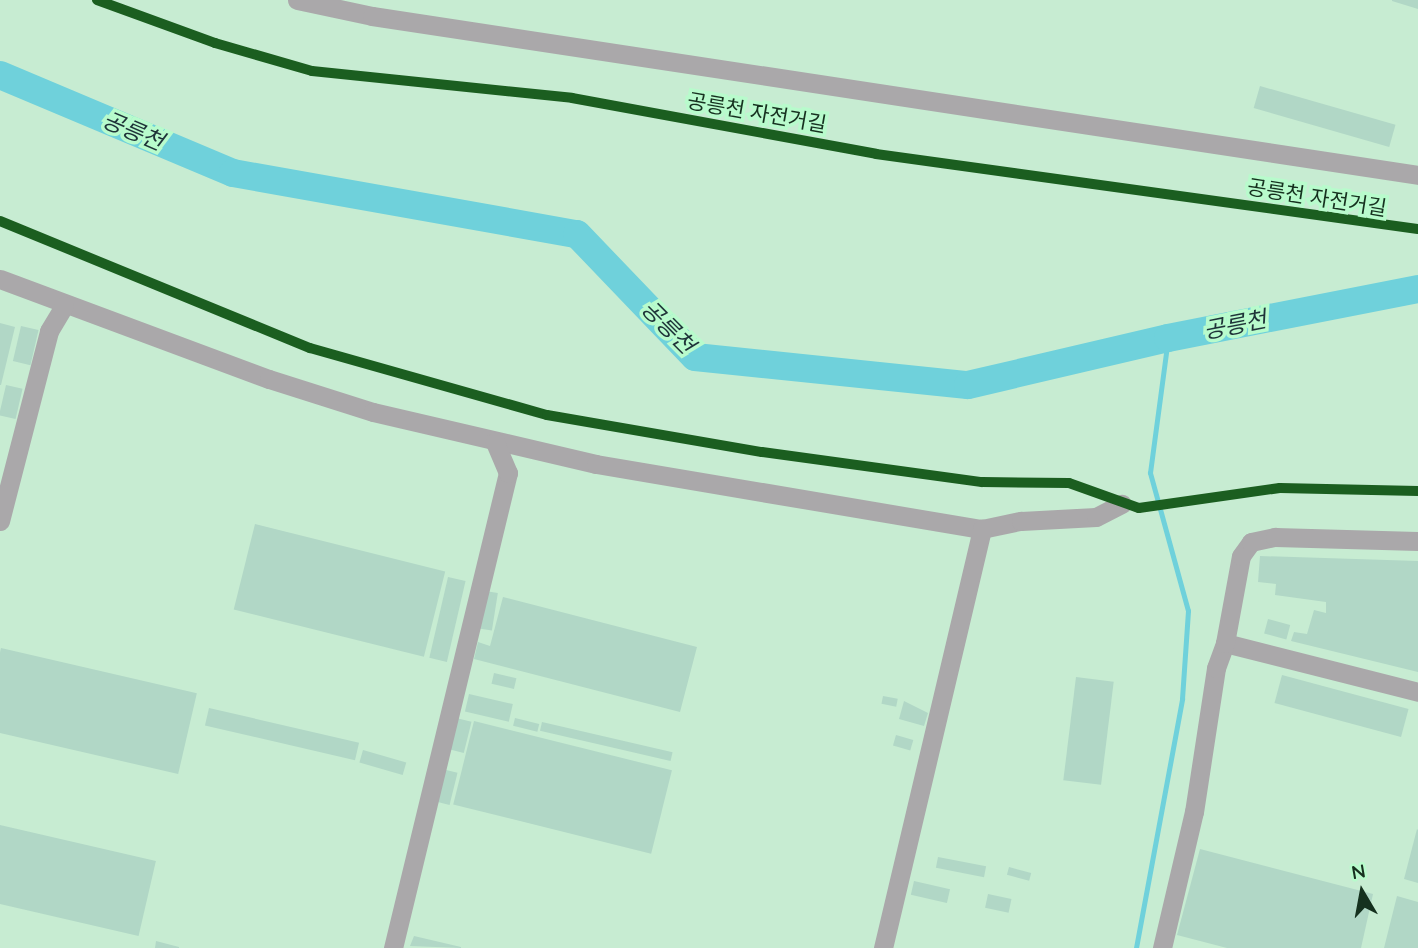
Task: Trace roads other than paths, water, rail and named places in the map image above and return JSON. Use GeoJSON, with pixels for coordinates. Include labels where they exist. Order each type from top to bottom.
{"type":"FeatureCollection","features":[{"type":"Feature","properties":{"kind":"street"},"geometry":{"type":"LineString","coordinates":[[297,0],[385,19],[1418,176]]}},
{"type":"Feature","properties":{"kind":"street"},"geometry":{"type":"LineString","coordinates":[[0,279],[64,306],[347,404],[495,442],[688,482],[982,529],[1021,521],[1096,517],[1122,504]]}},
{"type":"Feature","properties":{"kind":"street"},"geometry":{"type":"LineString","coordinates":[[0,521],[49,331],[64,306]]}},
{"type":"Feature","properties":{"kind":"street"},"geometry":{"type":"LineString","coordinates":[[393,948],[509,473],[495,442]]}},
{"type":"Feature","properties":{"kind":"street"},"geometry":{"type":"LineString","coordinates":[[883,948],[982,529]]}},
{"type":"Feature","properties":{"kind":"street"},"geometry":{"type":"LineString","coordinates":[[1162,948],[1194,812],[1216,668],[1225,643],[1234,577],[1251,542],[1275,537],[1418,541]]}},
{"type":"Feature","properties":{"kind":"street"},"geometry":{"type":"LineString","coordinates":[[1225,643],[1418,692]]}},
{"type":"Feature","properties":{"kind":"waterway","name":"공릉천"},"geometry":{"type":"LineString","coordinates":[[0,75],[233,173],[577,234],[695,357],[968,385],[1168,338],[1418,289]]}},
{"type":"Feature","properties":{"kind":"waterway"},"geometry":{"type":"LineString","coordinates":[[1136,948],[1182,699],[1188,611],[1150,473],[1168,338]]}}]}
